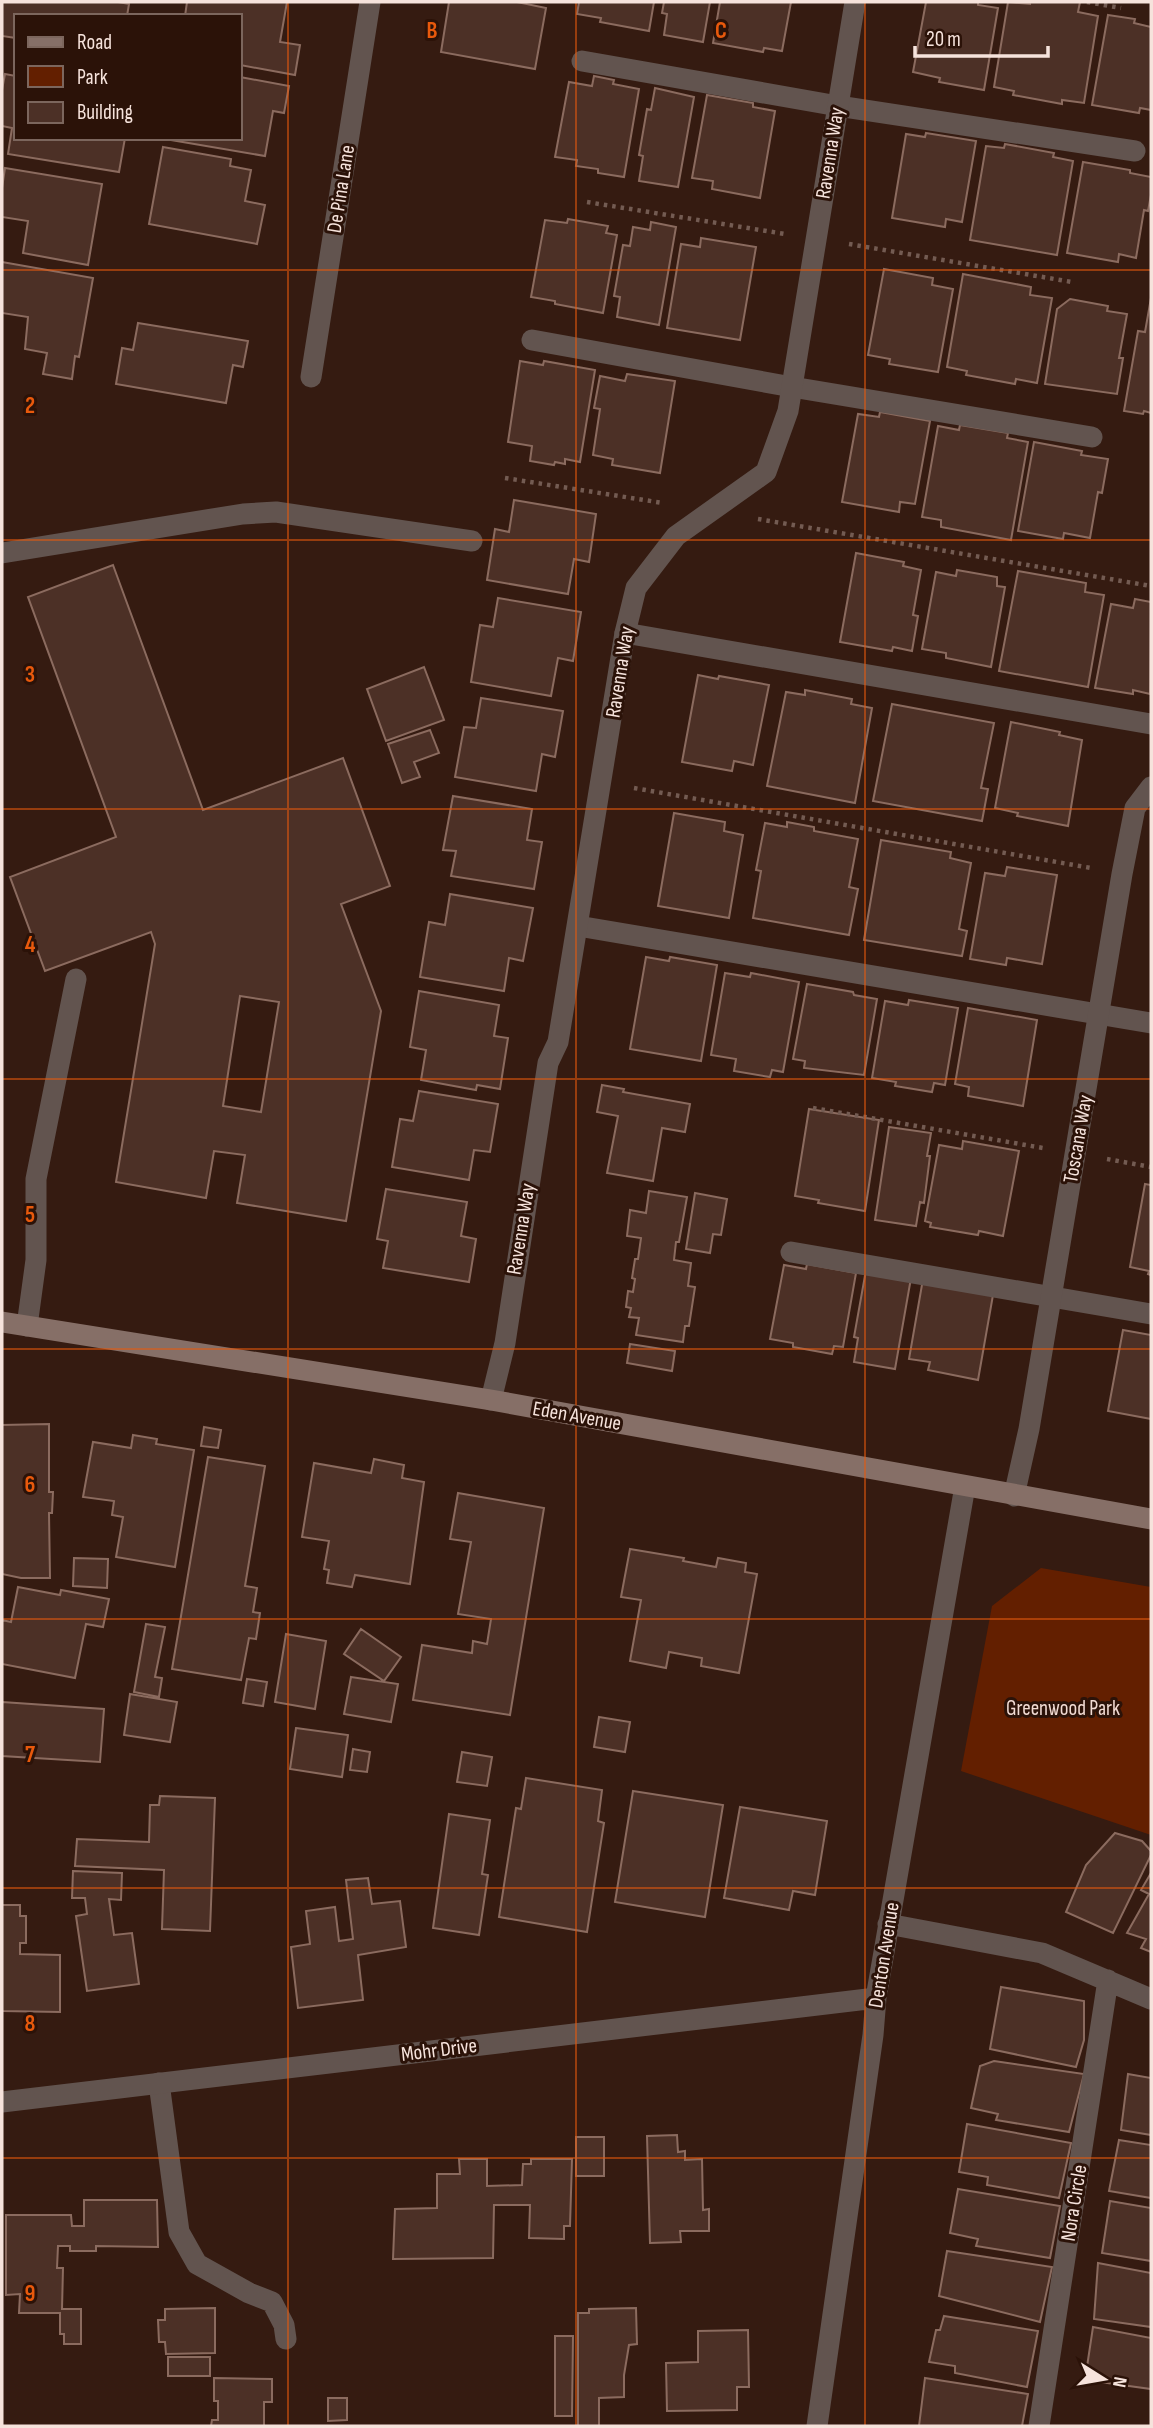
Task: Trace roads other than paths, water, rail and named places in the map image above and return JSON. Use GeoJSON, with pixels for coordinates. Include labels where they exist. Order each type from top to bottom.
{"type":"FeatureCollection","features":[{"type":"Feature","properties":{"kind":"street","name":"De Pina Lane"},"geometry":{"type":"LineString","coordinates":[[311,377],[370,2]]}},
{"type":"Feature","properties":{"kind":"street","name":"Ravenna Way"},"geometry":{"type":"LineString","coordinates":[[491,1400],[505,1343],[548,1063],[558,1042],[625,633],[636,588],[676,536],[766,472],[788,411],[855,2]]}},
{"type":"Feature","properties":{"kind":"street"},"geometry":{"type":"LineString","coordinates":[[582,61],[838,106],[1135,151]]}},
{"type":"Feature","properties":{"kind":"street"},"geometry":{"type":"LineString","coordinates":[[532,340],[1092,437]]}},
{"type":"Feature","properties":{"kind":"street"},"geometry":{"type":"LineString","coordinates":[[2,553],[243,514],[276,512],[472,541]]}},
{"type":"Feature","properties":{"kind":"street"},"geometry":{"type":"LineString","coordinates":[[625,633],[1151,724]]}},
{"type":"Feature","properties":{"kind":"street","name":"Toscana Way"},"geometry":{"type":"LineString","coordinates":[[1014,1496],[1029,1429],[1122,874],[1135,808],[1151,787]]}},
{"type":"Feature","properties":{"kind":"street"},"geometry":{"type":"LineString","coordinates":[[578,926],[1151,1023]]}},
{"type":"Feature","properties":{"kind":"street"},"geometry":{"type":"LineString","coordinates":[[27,1326],[36,1260],[36,1179],[76,979]]}},
{"type":"Feature","properties":{"kind":"street"},"geometry":{"type":"LineString","coordinates":[[791,1252],[1151,1314]]}},
{"type":"Feature","properties":{"kind":"street","name":"Eden Avenue"},"geometry":{"type":"LineString","coordinates":[[2,1322],[491,1400],[1151,1519]]}},
{"type":"Feature","properties":{"kind":"street","name":"Denton Avenue"},"geometry":{"type":"LineString","coordinates":[[817,2426],[876,1998],[965,1486]]}},
{"type":"Feature","properties":{"kind":"street"},"geometry":{"type":"LineString","coordinates":[[888,1924],[1042,1953],[1151,1999]]}},
{"type":"Feature","properties":{"kind":"street","name":"Nora Circle"},"geometry":{"type":"LineString","coordinates":[[1039,2426],[1108,1980]]}},
{"type":"Feature","properties":{"kind":"street","name":"Mohr Drive"},"geometry":{"type":"LineString","coordinates":[[2,2102],[876,1998]]}},
{"type":"Feature","properties":{"kind":"street"},"geometry":{"type":"LineString","coordinates":[[159,2083],[178,2232],[197,2264],[249,2293],[272,2302],[284,2325],[286,2339]]}},
{"type":"Feature","properties":{"kind":"park label","name":"Greenwood Park"},"geometry":{"type":"Point","coordinates":[1063,1708]}}]}
